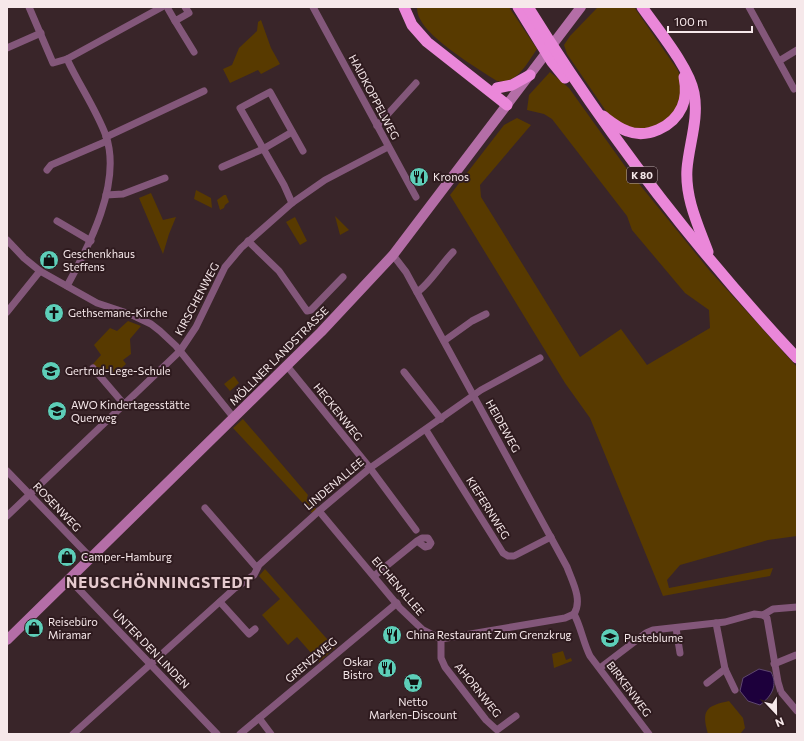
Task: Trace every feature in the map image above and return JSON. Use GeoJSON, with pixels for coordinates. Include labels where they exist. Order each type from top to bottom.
{"type":"FeatureCollection","features":[{"type":"Feature","properties":{"kind":"highway"},"geometry":{"type":"LineString","coordinates":[[404,7],[412,25],[427,42],[507,105]]}},
{"type":"Feature","properties":{"kind":"highway"},"geometry":{"type":"LineString","coordinates":[[412,7],[417,24],[424,34],[453,58],[497,88],[505,95],[507,105]]}},
{"type":"Feature","properties":{"kind":"highway"},"geometry":{"type":"LineString","coordinates":[[518,7],[558,70],[573,87],[585,96]]}},
{"type":"Feature","properties":{"kind":"highway","name":"K 80"},"geometry":{"type":"LineString","coordinates":[[528,7],[585,96],[655,192],[712,261],[797,358]]}},
{"type":"Feature","properties":{"kind":"highway"},"geometry":{"type":"LineString","coordinates":[[642,7],[683,68],[691,84],[696,103],[696,116],[687,171],[690,199],[696,222],[712,261]]}},
{"type":"Feature","properties":{"kind":"highway"},"geometry":{"type":"LineString","coordinates":[[595,110],[626,131],[645,133],[656,131],[674,119],[682,106],[685,92],[683,68]]}},
{"type":"Feature","properties":{"kind":"highway"},"geometry":{"type":"LineString","coordinates":[[497,88],[512,86],[530,75]]}},
{"type":"Feature","properties":{"kind":"main road","name":"MÖLLNER LANDSTRASSE"},"geometry":{"type":"LineString","coordinates":[[7,640],[353,300],[393,255],[581,7]]}},
{"type":"Feature","properties":{"kind":"street"},"geometry":{"type":"LineString","coordinates":[[29,7],[53,63],[67,59],[162,7]]}},
{"type":"Feature","properties":{"kind":"street"},"geometry":{"type":"LineString","coordinates":[[167,7],[194,52]]}},
{"type":"Feature","properties":{"kind":"street"},"geometry":{"type":"LineString","coordinates":[[175,21],[189,13],[185,7]]}},
{"type":"Feature","properties":{"kind":"street","name":"HAIDKOPPELWEG"},"geometry":{"type":"LineString","coordinates":[[313,7],[416,197]]}},
{"type":"Feature","properties":{"kind":"street"},"geometry":{"type":"LineString","coordinates":[[749,7],[794,89]]}},
{"type":"Feature","properties":{"kind":"street"},"geometry":{"type":"LineString","coordinates":[[7,48],[41,33]]}},
{"type":"Feature","properties":{"kind":"street"},"geometry":{"type":"LineString","coordinates":[[779,61],[797,50]]}},
{"type":"Feature","properties":{"kind":"street"},"geometry":{"type":"LineString","coordinates":[[67,59],[96,113],[107,139],[110,158],[106,195],[91,241],[67,286]]}},
{"type":"Feature","properties":{"kind":"street"},"geometry":{"type":"LineString","coordinates":[[377,126],[416,83]]}},
{"type":"Feature","properties":{"kind":"street"},"geometry":{"type":"LineString","coordinates":[[47,170],[51,165],[204,91]]}},
{"type":"Feature","properties":{"kind":"street"},"geometry":{"type":"LineString","coordinates":[[292,204],[284,185],[240,108],[270,92],[303,151]]}},
{"type":"Feature","properties":{"kind":"street"},"geometry":{"type":"LineString","coordinates":[[222,167],[263,149],[292,132]]}},
{"type":"Feature","properties":{"kind":"street","name":"KIRSCHENWEG"},"geometry":{"type":"LineString","coordinates":[[7,516],[123,403],[180,351],[196,327],[226,267],[248,241],[292,204],[325,180],[388,147]]}},
{"type":"Feature","properties":{"kind":"street"},"geometry":{"type":"LineString","coordinates":[[106,195],[122,194],[165,178]]}},
{"type":"Feature","properties":{"kind":"street"},"geometry":{"type":"LineString","coordinates":[[57,221],[91,241]]}},
{"type":"Feature","properties":{"kind":"street"},"geometry":{"type":"LineString","coordinates":[[7,240],[24,258],[40,271],[97,303],[151,324],[166,336],[180,351],[234,418]]}},
{"type":"Feature","properties":{"kind":"street"},"geometry":{"type":"LineString","coordinates":[[248,241],[279,271],[307,311],[311,310],[343,277]]}},
{"type":"Feature","properties":{"kind":"street"},"geometry":{"type":"LineString","coordinates":[[417,292],[426,285],[453,252]]}},
{"type":"Feature","properties":{"kind":"street","name":"HEIDEWEG"},"geometry":{"type":"LineString","coordinates":[[393,255],[406,272],[567,567],[577,597],[578,605],[574,614]]}},
{"type":"Feature","properties":{"kind":"street"},"geometry":{"type":"LineString","coordinates":[[7,312],[40,271]]}},
{"type":"Feature","properties":{"kind":"street"},"geometry":{"type":"LineString","coordinates":[[444,341],[472,321],[486,314]]}},
{"type":"Feature","properties":{"kind":"street","name":"LINDENALLEE"},"geometry":{"type":"LineString","coordinates":[[78,732],[220,602],[254,575],[257,568],[319,511],[370,468],[474,396],[540,358]]}},
{"type":"Feature","properties":{"kind":"street","name":"HECKENWEG"},"geometry":{"type":"LineString","coordinates":[[286,366],[370,468],[416,530]]}},
{"type":"Feature","properties":{"kind":"street"},"geometry":{"type":"LineString","coordinates":[[93,368],[123,403]]}},
{"type":"Feature","properties":{"kind":"street"},"geometry":{"type":"LineString","coordinates":[[404,372],[441,420]]}},
{"type":"Feature","properties":{"kind":"street","name":"KIEFERNWEG"},"geometry":{"type":"LineString","coordinates":[[426,430],[503,553],[508,556],[514,556],[551,537]]}},
{"type":"Feature","properties":{"kind":"street","name":"ROSENWEG"},"geometry":{"type":"LineString","coordinates":[[7,471],[91,558]]}},
{"type":"Feature","properties":{"kind":"street"},"geometry":{"type":"LineString","coordinates":[[205,508],[257,568]]}},
{"type":"Feature","properties":{"kind":"street","name":"EICHENALLEE"},"geometry":{"type":"LineString","coordinates":[[319,511],[397,603],[423,630],[441,639]]}},
{"type":"Feature","properties":{"kind":"street"},"geometry":{"type":"LineString","coordinates":[[374,576],[417,541]]}},
{"type":"Feature","properties":{"kind":"street","name":"UNTER DEN LINDEN"},"geometry":{"type":"LineString","coordinates":[[69,579],[218,734]]}},
{"type":"Feature","properties":{"kind":"street"},"geometry":{"type":"LineString","coordinates":[[220,602],[249,634],[255,629]]}},
{"type":"Feature","properties":{"kind":"street","name":"GRENZWEG"},"geometry":{"type":"LineString","coordinates":[[240,734],[397,603]]}},
{"type":"Feature","properties":{"kind":"street"},"geometry":{"type":"LineString","coordinates":[[600,668],[646,633],[653,630],[716,623],[754,614],[763,615],[773,609],[797,607]]}},
{"type":"Feature","properties":{"kind":"street"},"geometry":{"type":"LineString","coordinates":[[441,639],[565,618],[574,614]]}},
{"type":"Feature","properties":{"kind":"street","name":"BIRKENWEG"},"geometry":{"type":"LineString","coordinates":[[574,614],[579,623],[585,647],[649,734]]}},
{"type":"Feature","properties":{"kind":"street"},"geometry":{"type":"LineString","coordinates":[[763,615],[767,618],[774,664],[781,692],[797,711]]}},
{"type":"Feature","properties":{"kind":"street"},"geometry":{"type":"LineString","coordinates":[[716,623],[725,669],[735,690]]}},
{"type":"Feature","properties":{"kind":"street"},"geometry":{"type":"LineString","coordinates":[[676,628],[680,653]]}},
{"type":"Feature","properties":{"kind":"street","name":"AHORNWEG"},"geometry":{"type":"LineString","coordinates":[[441,639],[441,658],[445,667],[486,720],[497,730],[516,716]]}},
{"type":"Feature","properties":{"kind":"street"},"geometry":{"type":"LineString","coordinates":[[774,664],[796,655]]}},
{"type":"Feature","properties":{"kind":"street"},"geometry":{"type":"LineString","coordinates":[[707,683],[725,669]]}},
{"type":"Feature","properties":{"kind":"street"},"geometry":{"type":"LineString","coordinates":[[259,718],[271,734]]}},
{"type":"Feature","properties":{"kind":"shaded area"},"geometry":{"type":"Polygon","coordinates":[[[417,7],[509,7],[537,49],[521,72],[516,76],[510,80],[497,81],[455,53],[433,35],[419,18],[417,7]]]}},
{"type":"Feature","properties":{"kind":"shaded area"},"geometry":{"type":"Polygon","coordinates":[[[598,7],[634,7],[677,69],[682,79],[683,87],[674,115],[654,128],[628,129],[608,114],[567,54],[564,45],[570,36],[598,7]]]}},
{"type":"Feature","properties":{"kind":"shaded area"},"geometry":{"type":"Polygon","coordinates":[[[261,20],[271,48],[280,64],[261,74],[258,70],[230,83],[223,69],[232,65],[239,48],[257,31],[258,22],[261,20]]]}},
{"type":"Feature","properties":{"kind":"shaded area"},"geometry":{"type":"Polygon","coordinates":[[[550,72],[569,88],[627,169],[710,271],[797,367],[797,536],[768,540],[680,565],[667,580],[669,588],[773,568],[770,576],[663,596],[590,418],[565,383],[450,195],[504,125],[517,118],[531,125],[480,185],[481,197],[580,357],[621,329],[647,365],[710,328],[709,310],[685,293],[632,230],[627,216],[552,119],[544,114],[527,110],[529,95],[550,72]]]}},
{"type":"Feature","properties":{"kind":"shaded area"},"geometry":{"type":"Polygon","coordinates":[[[196,190],[211,198],[212,208],[194,199],[196,190]]]}},
{"type":"Feature","properties":{"kind":"shaded area"},"geometry":{"type":"Polygon","coordinates":[[[151,193],[163,220],[176,217],[163,254],[139,198],[151,193]]]}},
{"type":"Feature","properties":{"kind":"shaded area"},"geometry":{"type":"Polygon","coordinates":[[[226,195],[229,202],[220,210],[217,200],[226,195]]]}},
{"type":"Feature","properties":{"kind":"shaded area"},"geometry":{"type":"Polygon","coordinates":[[[335,216],[349,230],[340,235],[335,216]]]}},
{"type":"Feature","properties":{"kind":"shaded area"},"geometry":{"type":"Polygon","coordinates":[[[295,217],[307,241],[300,245],[286,222],[295,217]]]}},
{"type":"Feature","properties":{"kind":"shaded area"},"geometry":{"type":"Polygon","coordinates":[[[128,321],[141,326],[130,339],[131,354],[123,360],[126,364],[114,375],[109,370],[103,376],[93,364],[101,355],[94,345],[110,328],[117,331],[128,321]]]}},
{"type":"Feature","properties":{"kind":"shaded area"},"geometry":{"type":"Polygon","coordinates":[[[234,376],[239,383],[230,391],[224,384],[234,376]]]}},
{"type":"Feature","properties":{"kind":"shaded area"},"geometry":{"type":"Polygon","coordinates":[[[243,419],[308,495],[307,498],[317,510],[313,514],[233,428],[243,419]]]}},
{"type":"Feature","properties":{"kind":"shaded area"},"geometry":{"type":"Polygon","coordinates":[[[265,569],[335,648],[319,662],[297,637],[288,645],[262,615],[280,599],[259,576],[265,569]]]}},
{"type":"Feature","properties":{"kind":"shaded area"},"geometry":{"type":"Polygon","coordinates":[[[563,651],[566,660],[571,658],[572,661],[554,668],[552,654],[563,651]]]}},
{"type":"Feature","properties":{"kind":"shaded area"},"geometry":{"type":"Polygon","coordinates":[[[759,669],[771,672],[774,681],[771,694],[760,705],[748,701],[740,691],[743,678],[759,669]]]}},
{"type":"Feature","properties":{"kind":"shaded area"},"geometry":{"type":"Polygon","coordinates":[[[729,701],[743,718],[745,728],[740,734],[708,734],[705,719],[707,710],[710,707],[729,701]]]}},
{"type":"Feature","properties":{"kind":"place","name":"Kronos"},"geometry":{"type":"Point","coordinates":[419,177]}},
{"type":"Feature","properties":{"kind":"place","name":"Geschenkhaus Steffens"},"geometry":{"type":"Point","coordinates":[49,260]}},
{"type":"Feature","properties":{"kind":"place","name":"Gethsemane-Kirche"},"geometry":{"type":"Point","coordinates":[54,313]}},
{"type":"Feature","properties":{"kind":"place","name":"Gertrud-Lege-Schule"},"geometry":{"type":"Point","coordinates":[51,371]}},
{"type":"Feature","properties":{"kind":"place","name":"AWO Kindertagesstätte Querweg"},"geometry":{"type":"Point","coordinates":[57,411]}},
{"type":"Feature","properties":{"kind":"place","name":"Camper-Hamburg"},"geometry":{"type":"Point","coordinates":[67,557]}},
{"type":"Feature","properties":{"kind":"place","name":"Reisebüro Miramar"},"geometry":{"type":"Point","coordinates":[34,628]}},
{"type":"Feature","properties":{"kind":"place","name":"China Restaurant Zum Grenzkrug"},"geometry":{"type":"Point","coordinates":[392,635]}},
{"type":"Feature","properties":{"kind":"place","name":"Pusteblume"},"geometry":{"type":"Point","coordinates":[610,638]}},
{"type":"Feature","properties":{"kind":"place","name":"Oskar Bistro"},"geometry":{"type":"Point","coordinates":[387,668]}},
{"type":"Feature","properties":{"kind":"place","name":"Netto Marken-Discount"},"geometry":{"type":"Point","coordinates":[413,683]}},
{"type":"Feature","properties":{"kind":"district","name":"NEUSCHÖNNINGSTEDT"},"geometry":{"type":"Point","coordinates":[160,583]}}]}
